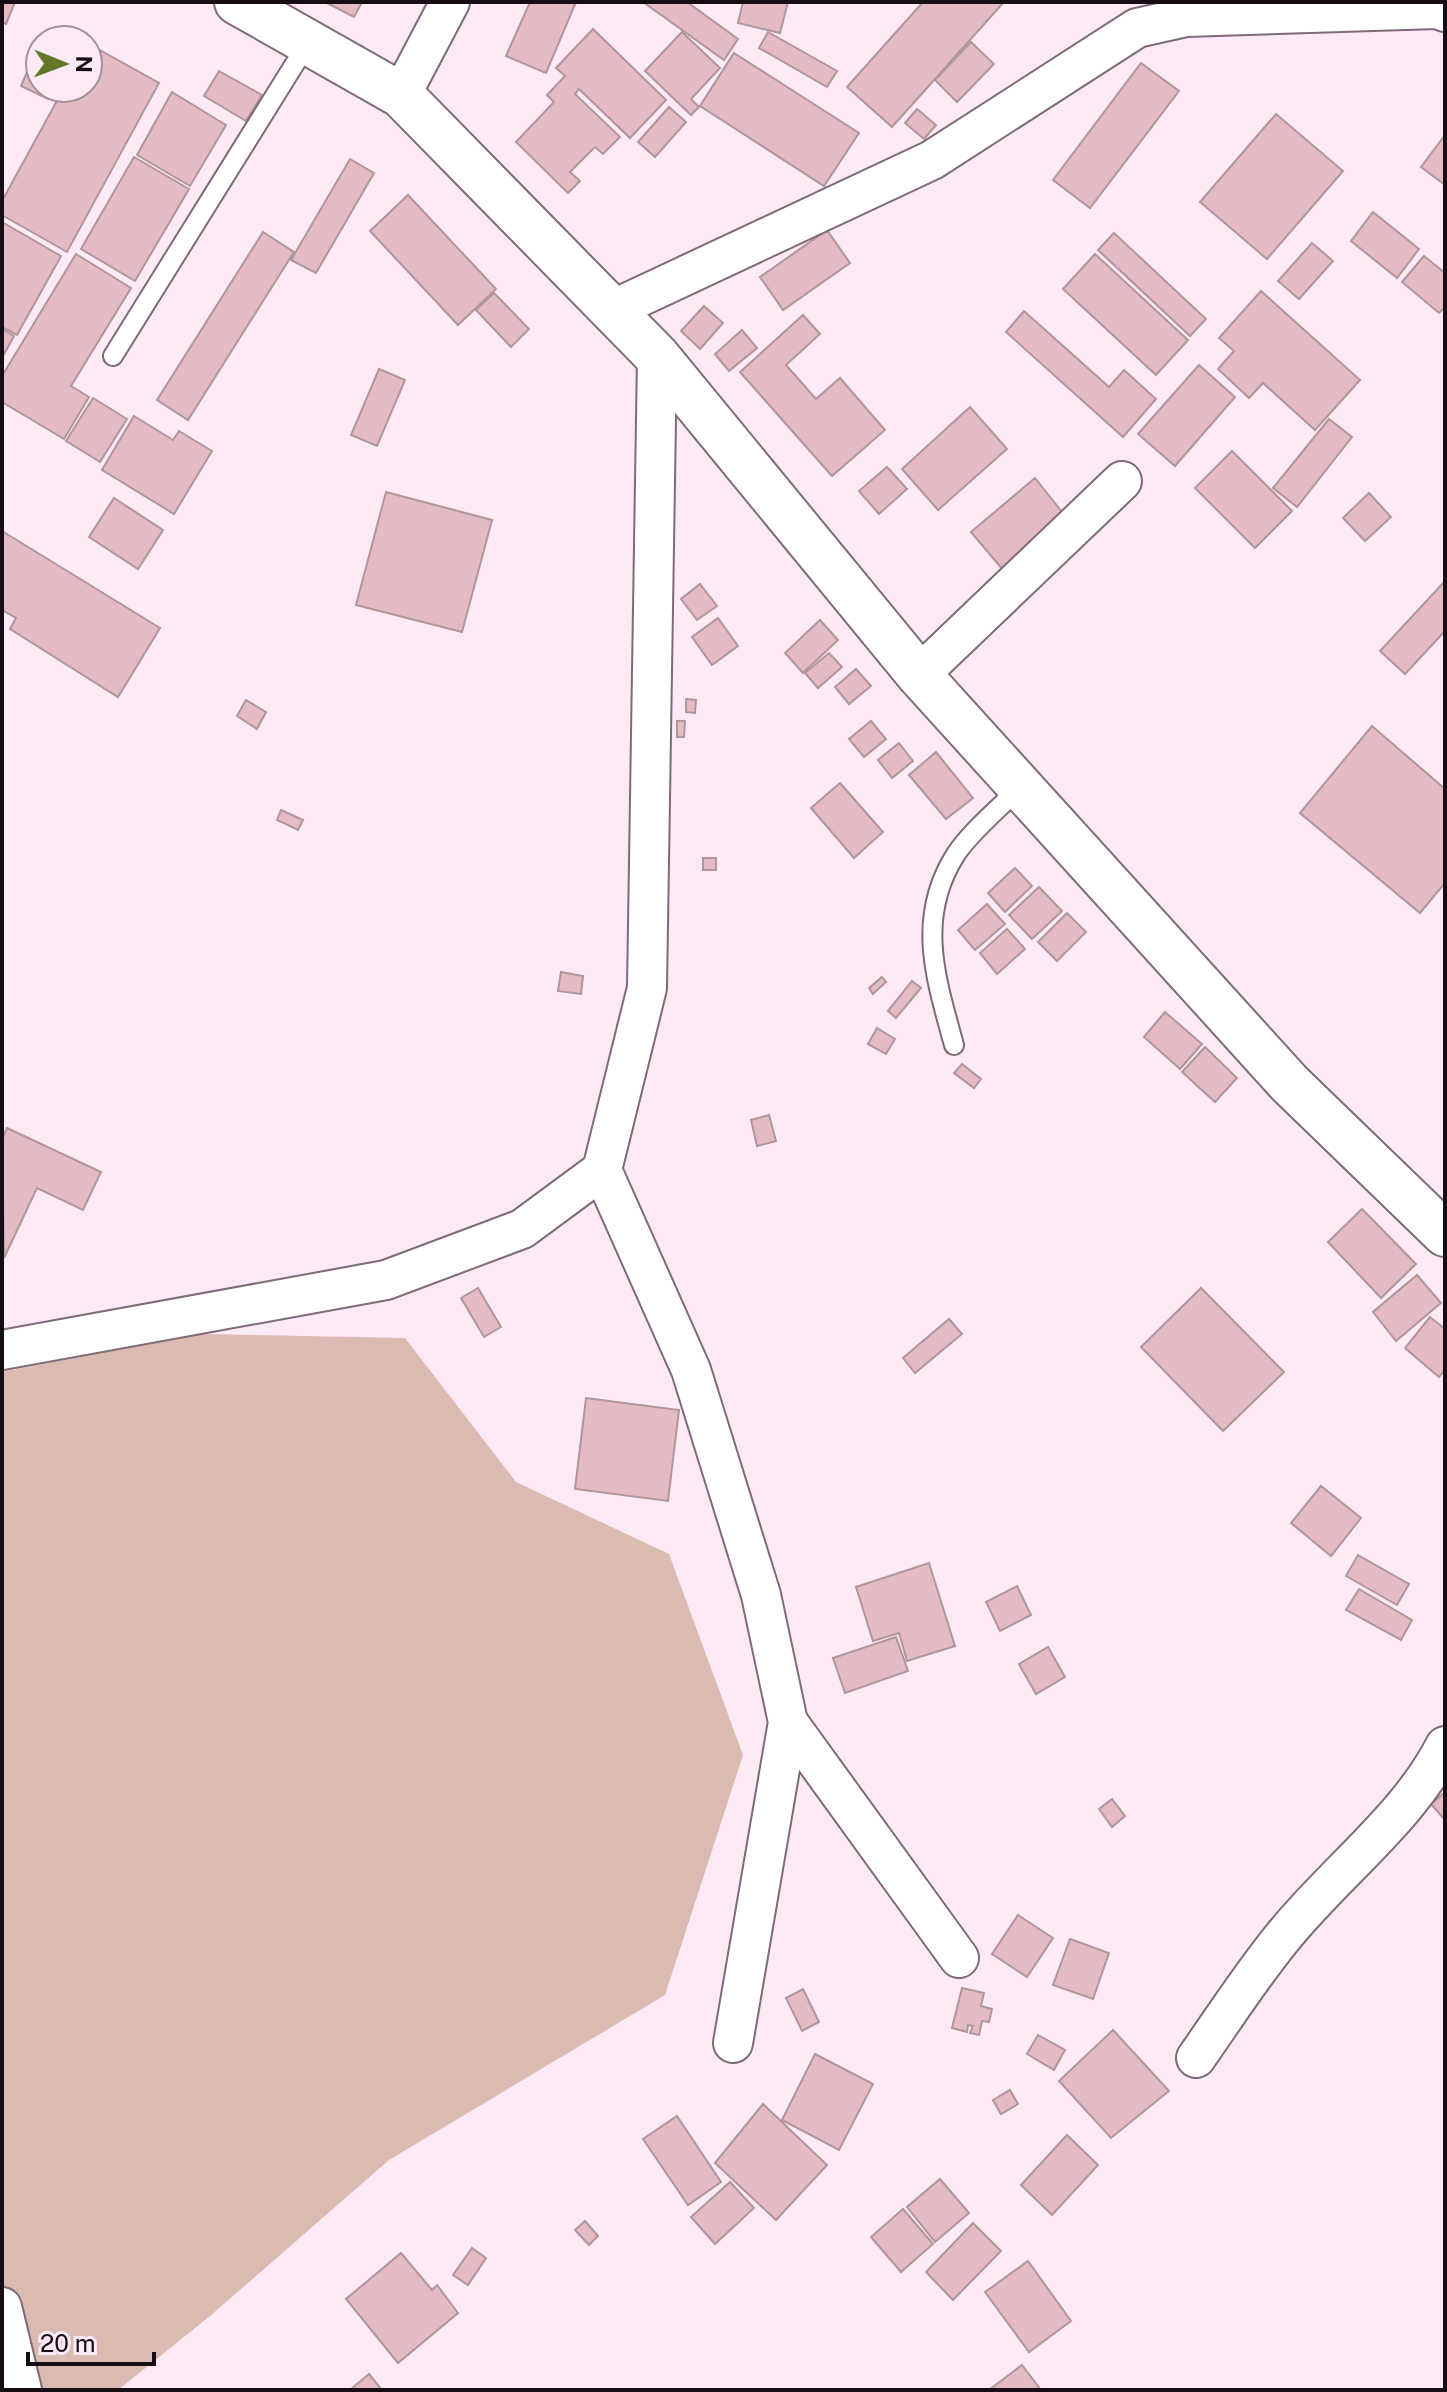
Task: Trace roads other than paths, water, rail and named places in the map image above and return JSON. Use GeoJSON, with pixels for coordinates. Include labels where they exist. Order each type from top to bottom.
{"type":"FeatureCollection","features":[{"type":"Feature","properties":{"kind":"main road"},"geometry":{"type":"LineString","coordinates":[[237,2],[401,95],[614,309],[657,356],[919,675],[1290,1084],[1445,1234]]}},
{"type":"Feature","properties":{"kind":"street"},"geometry":{"type":"LineString","coordinates":[[401,95],[450,2]]}},
{"type":"Feature","properties":{"kind":"street"},"geometry":{"type":"LineString","coordinates":[[614,309],[932,160],[1137,28],[1186,17],[1437,9],[1445,12]]}},
{"type":"Feature","properties":{"kind":"street"},"geometry":{"type":"LineString","coordinates":[[657,356],[647,988],[602,1170],[691,1370],[761,1595],[788,1722],[733,2043]]}},
{"type":"Feature","properties":{"kind":"street"},"geometry":{"type":"LineString","coordinates":[[919,675],[1122,481]]}},
{"type":"Feature","properties":{"kind":"street"},"geometry":{"type":"LineString","coordinates":[[2,1350],[386,1280],[522,1229],[602,1170]]}},
{"type":"Feature","properties":{"kind":"street"},"geometry":{"type":"LineString","coordinates":[[788,1722],[959,1958]]}},
{"type":"Feature","properties":{"kind":"street"},"geometry":{"type":"LineString","coordinates":[[1196,2058],[1283,1937],[1364,1850],[1435,1765],[1445,1746]]}},
{"type":"Feature","properties":{"kind":"street"},"geometry":{"type":"LineString","coordinates":[[2,2307],[22,2390]]}},
{"type":"Feature","properties":{"kind":"lane"},"geometry":{"type":"LineString","coordinates":[[113,356],[309,41]]}},
{"type":"Feature","properties":{"kind":"lane"},"geometry":{"type":"LineString","coordinates":[[954,1045],[931,958],[933,917],[956,854],[1020,787]]}}]}
